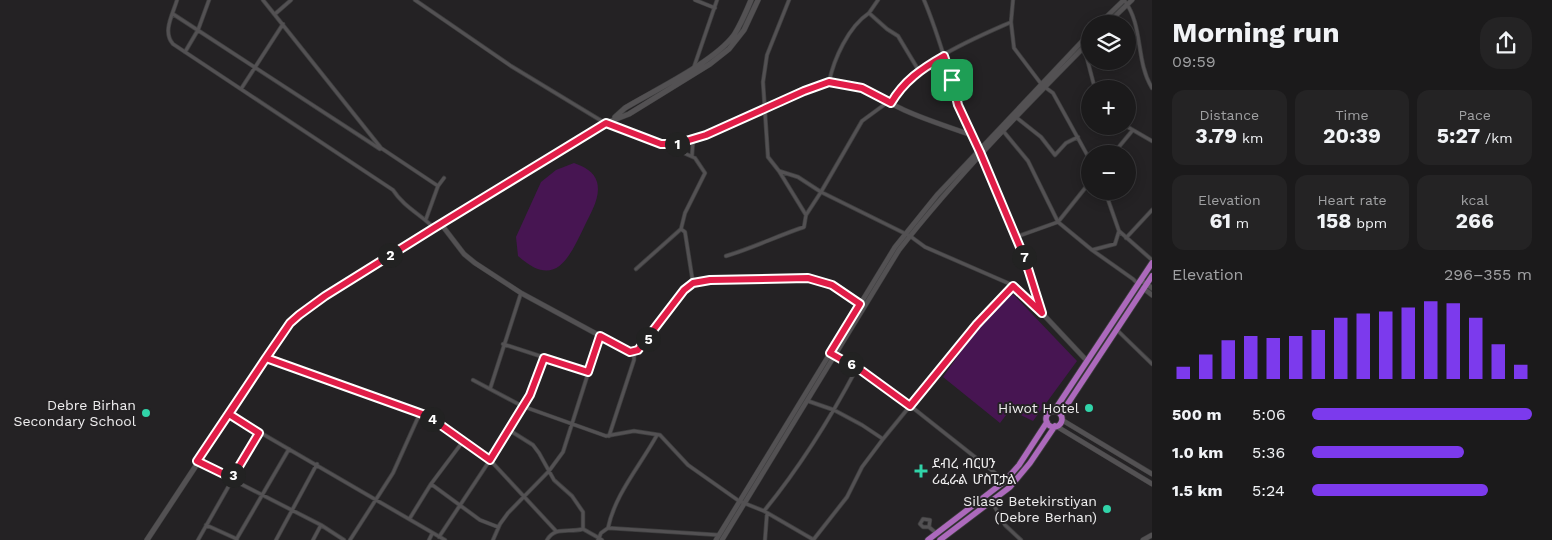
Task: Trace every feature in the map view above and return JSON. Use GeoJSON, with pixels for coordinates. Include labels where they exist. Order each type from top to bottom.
{"type":"FeatureCollection","features":[{"type":"Feature","properties":{"kind":"highway"},"geometry":{"type":"LineString","coordinates":[[928,540],[1005,481],[1019,465],[1047,422],[1048,415],[1054,411],[1152,262]]}},
{"type":"Feature","properties":{"kind":"highway"},"geometry":{"type":"LineString","coordinates":[[940,540],[991,501],[1021,475],[1062,417],[1117,330],[1148,287],[1152,276]]}},
{"type":"Feature","properties":{"kind":"highway"},"geometry":{"type":"LineString","coordinates":[[1054,411],[1062,417]]}},
{"type":"Feature","properties":{"kind":"highway"},"geometry":{"type":"LineString","coordinates":[[1047,422],[1056,426]]}},
{"type":"Feature","properties":{"kind":"main road"},"geometry":{"type":"LineString","coordinates":[[695,69],[733,36],[751,0]]}},
{"type":"Feature","properties":{"kind":"main road"},"geometry":{"type":"LineString","coordinates":[[148,540],[197,461],[266,358],[290,323],[299,315],[325,296],[434,228],[615,118],[625,108],[729,50],[737,41],[758,0]]}},
{"type":"Feature","properties":{"kind":"street"},"geometry":{"type":"LineString","coordinates":[[177,0],[167,36],[172,44],[393,190],[407,208],[426,219],[434,228]]}},
{"type":"Feature","properties":{"kind":"street"},"geometry":{"type":"LineString","coordinates":[[184,52],[198,30],[209,0]]}},
{"type":"Feature","properties":{"kind":"street"},"geometry":{"type":"LineString","coordinates":[[263,0],[385,152]]}},
{"type":"Feature","properties":{"kind":"street"},"geometry":{"type":"LineString","coordinates":[[274,14],[291,0]]}},
{"type":"Feature","properties":{"kind":"street"},"geometry":{"type":"LineString","coordinates":[[415,0],[511,66],[606,123],[678,149],[692,156],[705,173],[689,203],[681,229],[636,269]]}},
{"type":"Feature","properties":{"kind":"street"},"geometry":{"type":"LineString","coordinates":[[695,0],[715,8]]}},
{"type":"Feature","properties":{"kind":"street"},"geometry":{"type":"LineString","coordinates":[[695,69],[718,0]]}},
{"type":"Feature","properties":{"kind":"street"},"geometry":{"type":"LineString","coordinates":[[789,0],[767,55],[763,82],[768,157],[779,171],[806,215]]}},
{"type":"Feature","properties":{"kind":"street"},"geometry":{"type":"LineString","coordinates":[[829,82],[832,70],[850,34],[861,20],[869,14],[878,0]]}},
{"type":"Feature","properties":{"kind":"street"},"geometry":{"type":"LineString","coordinates":[[924,0],[944,56],[958,105],[980,152],[1015,237],[1042,313]]}},
{"type":"Feature","properties":{"kind":"street"},"geometry":{"type":"LineString","coordinates":[[1013,0],[1011,22],[1014,48],[1044,87],[1053,92],[1082,145]]}},
{"type":"Feature","properties":{"kind":"street"},"geometry":{"type":"LineString","coordinates":[[1111,15],[1127,1]]}},
{"type":"Feature","properties":{"kind":"street"},"geometry":{"type":"LineString","coordinates":[[1115,15],[1127,1]]}},
{"type":"Feature","properties":{"kind":"street"},"geometry":{"type":"LineString","coordinates":[[1127,1],[1138,26],[1141,60],[1146,78],[1152,88]]}},
{"type":"Feature","properties":{"kind":"street"},"geometry":{"type":"LineString","coordinates":[[173,14],[438,186]]}},
{"type":"Feature","properties":{"kind":"street"},"geometry":{"type":"LineString","coordinates":[[869,14],[898,36],[919,71]]}},
{"type":"Feature","properties":{"kind":"street"},"geometry":{"type":"LineString","coordinates":[[726,256],[804,227],[806,215],[862,121],[889,102],[919,71],[1011,22]]}},
{"type":"Feature","properties":{"kind":"street"},"geometry":{"type":"LineString","coordinates":[[240,89],[283,24]]}},
{"type":"Feature","properties":{"kind":"street"},"geometry":{"type":"LineString","coordinates":[[980,152],[1018,118],[1081,44]]}},
{"type":"Feature","properties":{"kind":"street"},"geometry":{"type":"LineString","coordinates":[[608,528],[717,538],[907,235],[980,152],[1081,50]]}},
{"type":"Feature","properties":{"kind":"street"},"geometry":{"type":"LineString","coordinates":[[661,144],[676,144],[693,139],[829,82],[862,88],[889,102],[971,135]]}},
{"type":"Feature","properties":{"kind":"street"},"geometry":{"type":"LineString","coordinates":[[1018,118],[1040,137],[1055,155],[1066,143],[1078,137]]}},
{"type":"Feature","properties":{"kind":"street"},"geometry":{"type":"LineString","coordinates":[[1004,132],[1028,162],[1058,222],[1092,250],[1148,287],[1152,295]]}},
{"type":"Feature","properties":{"kind":"street"},"geometry":{"type":"LineString","coordinates":[[1136,133],[1152,141]]}},
{"type":"Feature","properties":{"kind":"street"},"geometry":{"type":"LineString","coordinates":[[1120,145],[1129,135]]}},
{"type":"Feature","properties":{"kind":"street"},"geometry":{"type":"LineString","coordinates":[[692,156],[693,139]]}},
{"type":"Feature","properties":{"kind":"street"},"geometry":{"type":"LineString","coordinates":[[779,171],[798,177],[821,192],[907,235],[946,257],[1013,286],[1042,313],[1087,362]]}},
{"type":"Feature","properties":{"kind":"street"},"geometry":{"type":"LineString","coordinates":[[426,219],[438,186],[444,178]]}},
{"type":"Feature","properties":{"kind":"street"},"geometry":{"type":"LineString","coordinates":[[1015,237],[1058,222],[1081,193]]}},
{"type":"Feature","properties":{"kind":"street"},"geometry":{"type":"LineString","coordinates":[[1108,200],[1119,231],[1152,262]]}},
{"type":"Feature","properties":{"kind":"street"},"geometry":{"type":"LineString","coordinates":[[1126,238],[1152,210]]}},
{"type":"Feature","properties":{"kind":"street"},"geometry":{"type":"LineString","coordinates":[[441,224],[464,254],[521,293],[600,336],[634,352]]}},
{"type":"Feature","properties":{"kind":"street"},"geometry":{"type":"LineString","coordinates":[[681,229],[685,232],[693,283]]}},
{"type":"Feature","properties":{"kind":"street"},"geometry":{"type":"LineString","coordinates":[[1092,250],[1115,244],[1119,231]]}},
{"type":"Feature","properties":{"kind":"street"},"geometry":{"type":"LineString","coordinates":[[609,436],[634,352],[643,346],[684,290],[693,283],[710,280],[808,278],[832,285],[862,305]]}},
{"type":"Feature","properties":{"kind":"street"},"geometry":{"type":"LineString","coordinates":[[473,380],[522,406],[609,436],[634,431],[657,435],[688,465],[739,501],[765,512],[814,540],[847,497],[862,467],[883,440],[977,324],[1013,286]]}},
{"type":"Feature","properties":{"kind":"street"},"geometry":{"type":"LineString","coordinates":[[490,389],[521,293]]}},
{"type":"Feature","properties":{"kind":"street"},"geometry":{"type":"LineString","coordinates":[[1117,330],[1152,364]]}},
{"type":"Feature","properties":{"kind":"street"},"geometry":{"type":"LineString","coordinates":[[493,540],[498,527],[523,495],[549,471],[563,452],[600,336]]}},
{"type":"Feature","properties":{"kind":"street"},"geometry":{"type":"LineString","coordinates":[[503,344],[588,372]]}},
{"type":"Feature","properties":{"kind":"street"},"geometry":{"type":"LineString","coordinates":[[832,354],[857,368],[910,406],[1005,481]]}},
{"type":"Feature","properties":{"kind":"street"},"geometry":{"type":"LineString","coordinates":[[722,540],[808,401],[832,354]]}},
{"type":"Feature","properties":{"kind":"street"},"geometry":{"type":"LineString","coordinates":[[266,358],[420,413],[464,440],[490,460],[556,531]]}},
{"type":"Feature","properties":{"kind":"street"},"geometry":{"type":"LineString","coordinates":[[439,537],[509,430],[536,382],[544,358]]}},
{"type":"Feature","properties":{"kind":"street"},"geometry":{"type":"LineString","coordinates":[[765,540],[765,512],[796,470],[806,451],[834,410],[857,368]]}},
{"type":"Feature","properties":{"kind":"street"},"geometry":{"type":"LineString","coordinates":[[808,401],[834,410],[862,424],[883,440]]}},
{"type":"Feature","properties":{"kind":"street"},"geometry":{"type":"LineString","coordinates":[[350,540],[393,473],[420,413]]}},
{"type":"Feature","properties":{"kind":"street"},"geometry":{"type":"LineString","coordinates":[[229,414],[259,433],[410,518],[432,534],[446,540]]}},
{"type":"Feature","properties":{"kind":"street"},"geometry":{"type":"LineString","coordinates":[[1062,417],[1152,474]]}},
{"type":"Feature","properties":{"kind":"street"},"geometry":{"type":"LineString","coordinates":[[1056,426],[1152,484]]}},
{"type":"Feature","properties":{"kind":"street"},"geometry":{"type":"LineString","coordinates":[[509,430],[533,445],[561,488],[572,496],[583,512],[583,529]]}},
{"type":"Feature","properties":{"kind":"street"},"geometry":{"type":"LineString","coordinates":[[198,540],[259,433]]}},
{"type":"Feature","properties":{"kind":"street"},"geometry":{"type":"LineString","coordinates":[[547,540],[551,533],[556,531],[583,529],[600,539],[601,533],[608,528],[614,504],[643,461],[657,435]]}},
{"type":"Feature","properties":{"kind":"street"},"geometry":{"type":"LineString","coordinates":[[410,518],[431,484],[464,440]]}},
{"type":"Feature","properties":{"kind":"street"},"geometry":{"type":"LineString","coordinates":[[206,525],[237,540],[261,494],[289,449]]}},
{"type":"Feature","properties":{"kind":"street"},"geometry":{"type":"LineString","coordinates":[[197,461],[321,525],[344,540]]}},
{"type":"Feature","properties":{"kind":"street"},"geometry":{"type":"LineString","coordinates":[[276,540],[317,464]]}},
{"type":"Feature","properties":{"kind":"street"},"geometry":{"type":"LineString","coordinates":[[431,484],[458,506],[480,520],[498,527]]}},
{"type":"Feature","properties":{"kind":"street"},"geometry":{"type":"LineString","coordinates":[[991,501],[1005,525],[1021,540]]}},
{"type":"Feature","properties":{"kind":"street"},"geometry":{"type":"LineString","coordinates":[[313,540],[321,525]]}},
{"type":"Feature","properties":{"kind":"street"},"geometry":{"type":"LineString","coordinates":[[929,527],[936,534]]}},
{"type":"Feature","properties":{"kind":"street"},"geometry":{"type":"LineString","coordinates":[[429,540],[432,534]]}},
{"type":"Feature","properties":{"kind":"street"},"geometry":{"type":"LineString","coordinates":[[1143,540],[1152,535]]}},
{"type":"Feature","properties":{"kind":"shaded area"},"geometry":{"type":"Polygon","coordinates":[[[574,163],[591,172],[596,178],[598,188],[597,199],[567,258],[560,266],[552,270],[542,270],[531,266],[518,256],[516,237],[541,182],[556,170],[574,163]]]}},
{"type":"Feature","properties":{"kind":"shaded area"},"geometry":{"type":"Polygon","coordinates":[[[1013,294],[1077,361],[1033,421],[1010,410],[1000,423],[943,377],[979,326],[1013,294]]]}},
{"type":"Feature","properties":{"kind":"place","name":"Hiwot Hotel"},"geometry":{"type":"Point","coordinates":[1089,408]}},
{"type":"Feature","properties":{"kind":"place","name":"Debre Birhan Secondary School"},"geometry":{"type":"Point","coordinates":[146,413]}},
{"type":"Feature","properties":{"kind":"place","name":"ደብረ ብርሀን ሪፈራል ሆስፒታል"},"geometry":{"type":"Point","coordinates":[921,471]}},
{"type":"Feature","properties":{"kind":"place","name":"Silase Betekirstiyan (Debre Berhan)"},"geometry":{"type":"Point","coordinates":[1107,509]}},
{"type":"Feature","properties":{"kind":"route"},"geometry":{"type":"LineString","coordinates":[[952,80],[944,56],[921,69],[910,78],[891,103],[862,88],[845,83],[829,82],[804,91],[706,135],[686,142],[668,145],[606,123],[325,296],[299,315],[290,323],[266,358],[197,461],[232,478],[259,433],[229,414],[266,358],[428,416],[490,460],[530,395],[544,358],[588,372],[600,336],[630,352],[634,352],[643,346],[688,286],[693,283],[710,280],[797,277],[819,280],[832,285],[860,304],[830,353],[862,371],[910,406],[977,324],[1013,286],[1042,313],[1025,259],[958,105],[952,80]]}}]}
